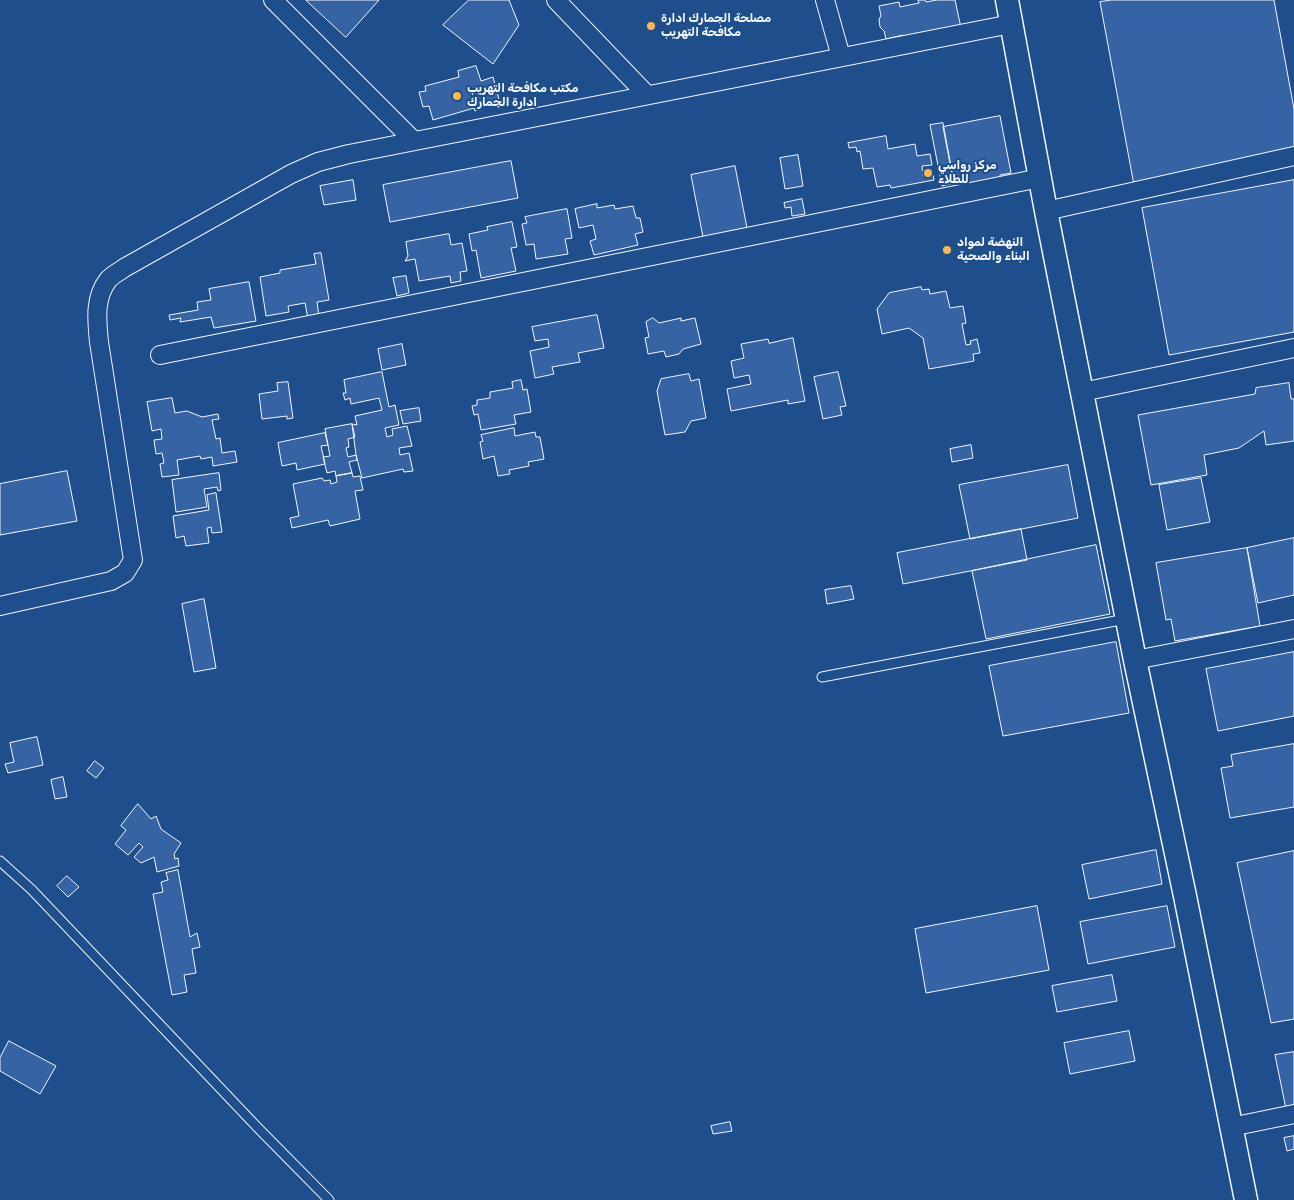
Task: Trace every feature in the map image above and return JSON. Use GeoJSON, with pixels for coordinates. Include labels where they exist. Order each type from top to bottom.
{"type":"FeatureCollection","features":[{"type":"Feature","properties":{"kind":"street"},"geometry":{"type":"LineString","coordinates":[[272,0],[414,141]]}},
{"type":"Feature","properties":{"kind":"street"},"geometry":{"type":"LineString","coordinates":[[556,0],[647,95]]}},
{"type":"Feature","properties":{"kind":"street"},"geometry":{"type":"LineString","coordinates":[[825,0],[841,57]]}},
{"type":"Feature","properties":{"kind":"street"},"geometry":{"type":"LineString","coordinates":[[1007,0],[1046,211],[1134,660],[1185,896],[1246,1200]]}},
{"type":"Feature","properties":{"kind":"street"},"geometry":{"type":"LineString","coordinates":[[0,606],[111,581],[125,573],[133,560],[99,342],[97,315],[100,294],[109,279],[124,268],[291,174],[318,162],[414,141],[1011,24]]}},
{"type":"Feature","properties":{"kind":"street"},"geometry":{"type":"LineString","coordinates":[[1046,211],[1294,156]]}},
{"type":"Feature","properties":{"kind":"street"},"geometry":{"type":"LineString","coordinates":[[160,354],[1040,178]]}},
{"type":"Feature","properties":{"kind":"street"},"geometry":{"type":"LineString","coordinates":[[1082,392],[1294,348]]}},
{"type":"Feature","properties":{"kind":"street"},"geometry":{"type":"LineString","coordinates":[[1134,660],[1294,629]]}},
{"type":"Feature","properties":{"kind":"street"},"geometry":{"type":"LineString","coordinates":[[1231,1127],[1294,1114]]}},
{"type":"Feature","properties":{"kind":"lane"},"geometry":{"type":"LineString","coordinates":[[822,677],[1126,619]]}},
{"type":"Feature","properties":{"kind":"lane"},"geometry":{"type":"LineString","coordinates":[[0,861],[32,890],[329,1200]]}},
{"type":"Feature","properties":{"kind":"building"},"geometry":{"type":"Polygon","coordinates":[[[306,0],[379,0],[346,37],[306,0]]]}},
{"type":"Feature","properties":{"kind":"building"},"geometry":{"type":"Polygon","coordinates":[[[469,0],[509,0],[519,25],[493,64],[443,25],[469,0]]]}},
{"type":"Feature","properties":{"kind":"building"},"geometry":{"type":"Polygon","coordinates":[[[918,0],[925,0],[926,2],[955,0],[961,28],[904,40],[903,35],[886,39],[884,31],[880,27],[879,19],[881,16],[879,6],[899,2],[900,7],[919,3],[918,0]]]}},
{"type":"Feature","properties":{"kind":"building"},"geometry":{"type":"Polygon","coordinates":[[[1112,0],[1274,0],[1294,109],[1294,156],[1134,185],[1100,2],[1112,0]]]}},
{"type":"Feature","properties":{"kind":"building"},"geometry":{"type":"Polygon","coordinates":[[[476,66],[481,81],[493,77],[499,99],[480,104],[481,109],[475,111],[474,108],[433,120],[429,106],[423,107],[419,92],[426,91],[425,86],[459,77],[458,71],[476,66]]]}},
{"type":"Feature","properties":{"kind":"building"},"geometry":{"type":"Polygon","coordinates":[[[1000,116],[1011,173],[1000,175],[1001,180],[955,189],[943,127],[1000,116]]]}},
{"type":"Feature","properties":{"kind":"building"},"geometry":{"type":"Polygon","coordinates":[[[943,123],[954,183],[942,186],[930,125],[943,123]]]}},
{"type":"Feature","properties":{"kind":"building"},"geometry":{"type":"Polygon","coordinates":[[[886,136],[888,149],[915,144],[917,156],[930,154],[932,165],[922,166],[923,176],[933,175],[934,180],[891,188],[890,185],[877,187],[873,168],[863,169],[860,151],[857,152],[856,147],[849,148],[848,143],[886,136]]]}},
{"type":"Feature","properties":{"kind":"building"},"geometry":{"type":"Polygon","coordinates":[[[798,155],[803,186],[785,189],[780,158],[798,155]]]}},
{"type":"Feature","properties":{"kind":"building"},"geometry":{"type":"Polygon","coordinates":[[[511,161],[518,198],[390,222],[383,185],[511,161]]]}},
{"type":"Feature","properties":{"kind":"building"},"geometry":{"type":"Polygon","coordinates":[[[735,166],[747,228],[703,237],[691,175],[735,166]]]}},
{"type":"Feature","properties":{"kind":"building"},"geometry":{"type":"Polygon","coordinates":[[[353,180],[356,200],[324,205],[320,186],[353,180]]]}},
{"type":"Feature","properties":{"kind":"building"},"geometry":{"type":"Polygon","coordinates":[[[1294,180],[1294,332],[1169,355],[1142,208],[1294,180]]]}},
{"type":"Feature","properties":{"kind":"building"},"geometry":{"type":"Polygon","coordinates":[[[802,199],[805,214],[792,216],[791,207],[785,208],[784,203],[802,199]]]}},
{"type":"Feature","properties":{"kind":"building"},"geometry":{"type":"Polygon","coordinates":[[[597,204],[597,208],[614,205],[615,209],[633,206],[636,218],[640,218],[643,232],[635,234],[638,245],[594,255],[590,241],[596,239],[593,225],[579,228],[575,209],[597,204]]]}},
{"type":"Feature","properties":{"kind":"building"},"geometry":{"type":"Polygon","coordinates":[[[567,209],[572,238],[565,239],[568,254],[536,259],[534,244],[526,245],[522,224],[527,223],[525,217],[567,209]]]}},
{"type":"Feature","properties":{"kind":"building"},"geometry":{"type":"Polygon","coordinates":[[[512,222],[517,247],[511,248],[516,271],[481,278],[476,250],[472,251],[469,234],[488,230],[487,227],[512,222]]]}},
{"type":"Feature","properties":{"kind":"building"},"geometry":{"type":"Polygon","coordinates":[[[449,234],[451,245],[462,243],[467,271],[460,272],[461,281],[451,283],[450,276],[419,281],[415,259],[405,261],[408,256],[406,242],[449,234]]]}},
{"type":"Feature","properties":{"kind":"building"},"geometry":{"type":"Polygon","coordinates":[[[321,253],[329,300],[317,302],[319,317],[308,319],[305,303],[288,306],[289,312],[266,316],[260,277],[280,273],[280,270],[316,264],[314,254],[321,253]]]}},
{"type":"Feature","properties":{"kind":"building"},"geometry":{"type":"Polygon","coordinates":[[[406,276],[409,293],[397,296],[393,278],[406,276]]]}},
{"type":"Feature","properties":{"kind":"building"},"geometry":{"type":"Polygon","coordinates":[[[249,282],[256,321],[214,328],[211,317],[180,322],[181,318],[170,320],[169,315],[198,310],[197,302],[211,300],[209,289],[249,282]]]}},
{"type":"Feature","properties":{"kind":"building"},"geometry":{"type":"Polygon","coordinates":[[[921,287],[922,290],[929,289],[930,294],[946,291],[950,308],[963,306],[966,323],[962,324],[966,345],[971,344],[970,341],[977,339],[980,353],[973,354],[974,361],[929,369],[923,338],[909,328],[882,334],[877,309],[889,293],[921,287]]]}},
{"type":"Feature","properties":{"kind":"building"},"geometry":{"type":"Polygon","coordinates":[[[597,315],[604,348],[578,353],[580,362],[552,367],[554,374],[535,378],[530,351],[549,347],[548,339],[535,341],[532,327],[597,315]]]}},
{"type":"Feature","properties":{"kind":"building"},"geometry":{"type":"Polygon","coordinates":[[[653,318],[659,323],[681,318],[681,321],[695,318],[701,344],[683,349],[679,354],[666,357],[664,351],[648,354],[645,338],[649,337],[646,322],[653,318]]]}},
{"type":"Feature","properties":{"kind":"building"},"geometry":{"type":"Polygon","coordinates":[[[793,338],[805,401],[788,404],[788,400],[731,411],[727,389],[751,384],[749,375],[734,378],[731,361],[744,358],[741,344],[768,339],[769,343],[793,338]]]}},
{"type":"Feature","properties":{"kind":"building"},"geometry":{"type":"Polygon","coordinates":[[[402,344],[406,365],[382,370],[378,349],[402,344]]]}},
{"type":"Feature","properties":{"kind":"building"},"geometry":{"type":"Polygon","coordinates":[[[382,372],[389,407],[395,405],[399,425],[385,428],[387,437],[393,435],[392,429],[407,426],[412,446],[399,448],[400,455],[409,453],[413,471],[404,472],[403,469],[362,478],[356,455],[352,424],[357,425],[355,416],[382,410],[379,398],[351,404],[350,398],[345,400],[343,393],[346,393],[344,380],[382,372]]]}},
{"type":"Feature","properties":{"kind":"building"},"geometry":{"type":"Polygon","coordinates":[[[838,372],[846,406],[840,407],[842,415],[823,419],[814,377],[838,372]]]}},
{"type":"Feature","properties":{"kind":"building"},"geometry":{"type":"Polygon","coordinates":[[[689,374],[691,381],[699,379],[706,418],[691,421],[685,432],[665,435],[657,391],[661,379],[689,374]]]}},
{"type":"Feature","properties":{"kind":"building"},"geometry":{"type":"Polygon","coordinates":[[[521,380],[523,390],[527,389],[531,412],[514,415],[516,424],[481,430],[478,414],[474,415],[472,406],[477,405],[477,400],[490,398],[490,392],[513,388],[512,382],[521,380]]]}},
{"type":"Feature","properties":{"kind":"building"},"geometry":{"type":"Polygon","coordinates":[[[288,382],[293,418],[287,419],[287,416],[262,419],[259,394],[278,391],[277,383],[288,382]]]}},
{"type":"Feature","properties":{"kind":"building"},"geometry":{"type":"Polygon","coordinates":[[[1289,383],[1291,399],[1294,399],[1294,441],[1266,445],[1264,431],[1239,448],[1204,455],[1207,475],[1151,485],[1138,415],[1255,394],[1256,388],[1289,383]]]}},
{"type":"Feature","properties":{"kind":"building"},"geometry":{"type":"Polygon","coordinates":[[[172,398],[175,413],[187,411],[202,417],[218,414],[219,419],[212,420],[216,439],[220,438],[222,453],[235,451],[237,462],[213,466],[212,457],[201,459],[200,456],[177,460],[179,475],[162,477],[160,464],[164,463],[162,453],[156,454],[154,440],[162,439],[161,429],[152,431],[147,402],[172,398]]]}},
{"type":"Feature","properties":{"kind":"building"},"geometry":{"type":"Polygon","coordinates":[[[419,408],[421,421],[403,424],[400,411],[419,408]]]}},
{"type":"Feature","properties":{"kind":"building"},"geometry":{"type":"Polygon","coordinates":[[[352,424],[355,437],[348,439],[349,447],[346,448],[348,457],[356,455],[357,460],[349,462],[352,473],[336,476],[335,471],[327,473],[323,457],[330,456],[325,429],[352,424]]]}},
{"type":"Feature","properties":{"kind":"building"},"geometry":{"type":"Polygon","coordinates":[[[514,428],[515,436],[535,432],[536,437],[540,437],[544,459],[528,462],[529,466],[509,470],[510,474],[498,476],[494,456],[483,459],[480,442],[483,441],[481,435],[514,428]]]}},
{"type":"Feature","properties":{"kind":"building"},"geometry":{"type":"Polygon","coordinates":[[[325,433],[328,445],[321,446],[325,464],[297,470],[296,463],[282,466],[278,443],[325,433]]]}},
{"type":"Feature","properties":{"kind":"building"},"geometry":{"type":"Polygon","coordinates":[[[971,445],[973,458],[952,462],[950,449],[971,445]]]}},
{"type":"Feature","properties":{"kind":"building"},"geometry":{"type":"Polygon","coordinates":[[[1068,465],[1078,518],[970,539],[959,485],[1068,465]]]}},
{"type":"Feature","properties":{"kind":"building"},"geometry":{"type":"Polygon","coordinates":[[[67,471],[77,521],[0,535],[0,484],[67,471]]]}},
{"type":"Feature","properties":{"kind":"building"},"geometry":{"type":"Polygon","coordinates":[[[219,473],[221,490],[218,491],[217,487],[204,489],[207,507],[176,512],[172,480],[219,473]]]}},
{"type":"Feature","properties":{"kind":"building"},"geometry":{"type":"Polygon","coordinates":[[[352,473],[353,477],[360,476],[363,490],[355,491],[360,519],[330,526],[328,520],[292,528],[290,518],[299,516],[293,484],[322,478],[324,481],[330,480],[331,484],[337,482],[336,476],[352,473]]]}},
{"type":"Feature","properties":{"kind":"building"},"geometry":{"type":"Polygon","coordinates":[[[1201,478],[1210,522],[1167,530],[1159,485],[1201,478]]]}},
{"type":"Feature","properties":{"kind":"building"},"geometry":{"type":"Polygon","coordinates":[[[216,493],[222,532],[212,533],[211,527],[207,528],[209,543],[186,546],[184,536],[176,538],[173,516],[209,510],[207,495],[216,493]]]}},
{"type":"Feature","properties":{"kind":"building"},"geometry":{"type":"Polygon","coordinates":[[[1021,529],[1027,560],[903,584],[897,553],[1021,529]]]}},
{"type":"Feature","properties":{"kind":"building"},"geometry":{"type":"Polygon","coordinates":[[[1294,538],[1294,595],[1258,603],[1247,548],[1294,538]]]}},
{"type":"Feature","properties":{"kind":"building"},"geometry":{"type":"Polygon","coordinates":[[[1096,545],[1110,614],[986,639],[972,571],[1096,545]]]}},
{"type":"Feature","properties":{"kind":"building"},"geometry":{"type":"Polygon","coordinates":[[[1247,548],[1260,626],[1175,641],[1171,619],[1166,620],[1156,563],[1247,548]]]}},
{"type":"Feature","properties":{"kind":"building"},"geometry":{"type":"Polygon","coordinates":[[[851,586],[854,599],[827,604],[825,590],[851,586]]]}},
{"type":"Feature","properties":{"kind":"building"},"geometry":{"type":"Polygon","coordinates":[[[204,599],[216,668],[194,672],[182,604],[204,599]]]}},
{"type":"Feature","properties":{"kind":"building"},"geometry":{"type":"Polygon","coordinates":[[[1116,642],[1129,713],[1003,736],[989,666],[1116,642]]]}},
{"type":"Feature","properties":{"kind":"building"},"geometry":{"type":"Polygon","coordinates":[[[1294,652],[1294,716],[1218,731],[1206,669],[1294,652]]]}},
{"type":"Feature","properties":{"kind":"building"},"geometry":{"type":"Polygon","coordinates":[[[37,737],[43,765],[8,773],[5,764],[14,762],[10,743],[37,737]]]}},
{"type":"Feature","properties":{"kind":"building"},"geometry":{"type":"Polygon","coordinates":[[[1294,744],[1294,807],[1230,818],[1221,768],[1233,766],[1231,755],[1294,744]]]}},
{"type":"Feature","properties":{"kind":"building"},"geometry":{"type":"Polygon","coordinates":[[[95,761],[104,768],[96,778],[87,771],[95,761]]]}},
{"type":"Feature","properties":{"kind":"building"},"geometry":{"type":"Polygon","coordinates":[[[63,777],[67,797],[55,799],[51,780],[63,777]]]}},
{"type":"Feature","properties":{"kind":"building"},"geometry":{"type":"Polygon","coordinates":[[[138,804],[151,819],[156,816],[161,829],[181,843],[174,854],[175,859],[178,858],[179,866],[157,872],[154,857],[141,863],[134,857],[143,847],[139,843],[128,855],[115,844],[126,830],[121,826],[138,804]]]}},
{"type":"Feature","properties":{"kind":"building"},"geometry":{"type":"Polygon","coordinates":[[[1156,850],[1162,884],[1089,899],[1082,865],[1156,850]]]}},
{"type":"Feature","properties":{"kind":"building"},"geometry":{"type":"Polygon","coordinates":[[[1294,851],[1294,1019],[1271,1023],[1237,863],[1294,851]]]}},
{"type":"Feature","properties":{"kind":"building"},"geometry":{"type":"Polygon","coordinates":[[[178,870],[190,937],[197,933],[200,947],[192,949],[196,973],[184,975],[187,992],[172,995],[153,894],[163,892],[161,882],[168,880],[166,873],[178,870]]]}},
{"type":"Feature","properties":{"kind":"building"},"geometry":{"type":"Polygon","coordinates":[[[67,876],[79,887],[68,897],[57,886],[67,876]]]}},
{"type":"Feature","properties":{"kind":"building"},"geometry":{"type":"Polygon","coordinates":[[[1037,906],[1049,970],[926,993],[915,929],[1037,906]]]}},
{"type":"Feature","properties":{"kind":"building"},"geometry":{"type":"Polygon","coordinates":[[[1167,906],[1175,947],[1088,964],[1080,922],[1167,906]]]}},
{"type":"Feature","properties":{"kind":"building"},"geometry":{"type":"Polygon","coordinates":[[[1112,975],[1117,1001],[1057,1012],[1052,986],[1112,975]]]}},
{"type":"Feature","properties":{"kind":"building"},"geometry":{"type":"Polygon","coordinates":[[[1129,1031],[1135,1061],[1070,1074],[1064,1043],[1129,1031]]]}},
{"type":"Feature","properties":{"kind":"building"},"geometry":{"type":"Polygon","coordinates":[[[9,1041],[56,1066],[40,1094],[0,1071],[0,1058],[9,1041]]]}},
{"type":"Feature","properties":{"kind":"building"},"geometry":{"type":"Polygon","coordinates":[[[1294,1052],[1294,1108],[1286,1109],[1275,1055],[1294,1052]]]}},
{"type":"Feature","properties":{"kind":"building"},"geometry":{"type":"Polygon","coordinates":[[[730,1122],[732,1131],[713,1134],[711,1126],[730,1122]]]}},
{"type":"Feature","properties":{"kind":"building"},"geometry":{"type":"Polygon","coordinates":[[[1294,1136],[1294,1149],[1287,1151],[1284,1138],[1294,1136]]]}},
{"type":"Feature","properties":{"kind":"place","name":"مصلحة الجمارك ادارة مكافحة التهريب"},"geometry":{"type":"Point","coordinates":[651,26]}},
{"type":"Feature","properties":{"kind":"place","name":"مكتب مكافحة التهريب ادارة الجمارك"},"geometry":{"type":"Point","coordinates":[457,96]}},
{"type":"Feature","properties":{"kind":"place","name":"مركز رواسي للطلاء"},"geometry":{"type":"Point","coordinates":[928,173]}},
{"type":"Feature","properties":{"kind":"place","name":"النهضة لمواد البناء والصحية"},"geometry":{"type":"Point","coordinates":[947,250]}}]}
